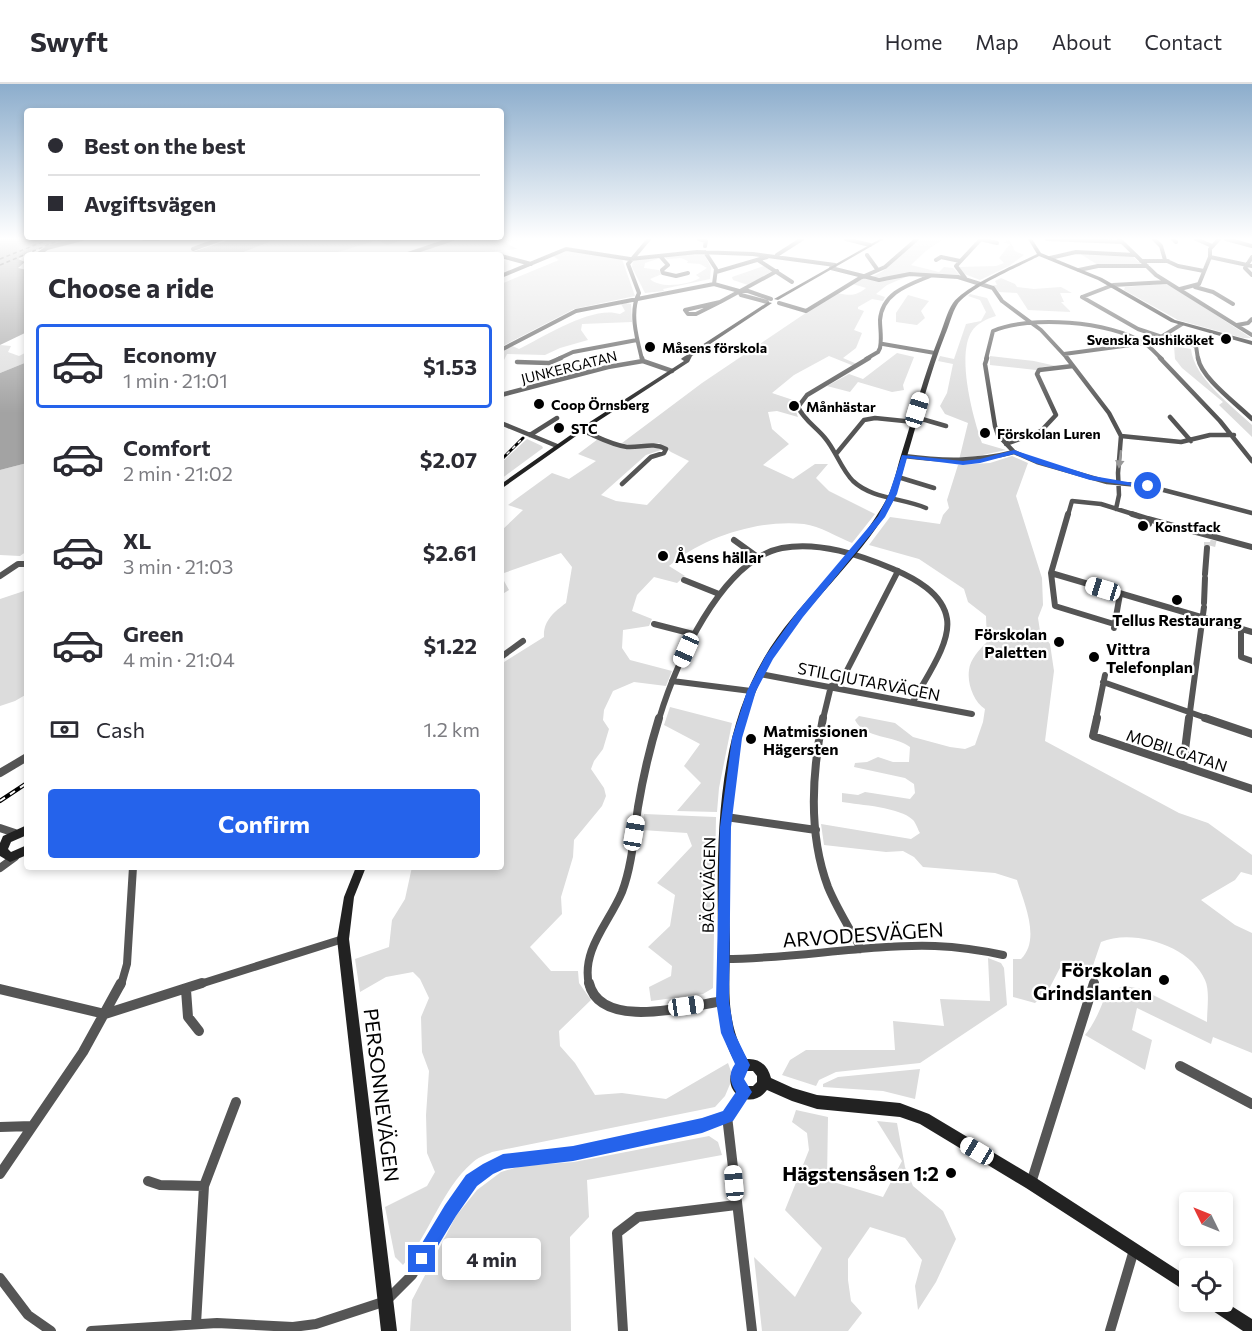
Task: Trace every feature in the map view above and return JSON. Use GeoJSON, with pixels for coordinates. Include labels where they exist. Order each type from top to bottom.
{"type":"FeatureCollection","features":[{"type":"Feature","properties":{"kind":"street"},"geometry":{"type":"LineString","coordinates":[[504,348],[576,311],[646,297]]}},
{"type":"Feature","properties":{"kind":"street"},"geometry":{"type":"LineString","coordinates":[[720,302],[685,310],[688,314],[696,314],[720,302],[728,297]]}},
{"type":"Feature","properties":{"kind":"street"},"geometry":{"type":"LineString","coordinates":[[763,297],[806,311],[828,297]]}},
{"type":"Feature","properties":{"kind":"street"},"geometry":{"type":"LineString","coordinates":[[504,485],[557,446],[780,297]]}},
{"type":"Feature","properties":{"kind":"street"},"geometry":{"type":"LineString","coordinates":[[888,297],[881,308],[883,344],[876,355],[807,395],[800,403],[800,414],[824,436],[854,482],[877,496],[926,508]]}},
{"type":"Feature","properties":{"kind":"street","name":"BÄCKVÄGEN"},"geometry":{"type":"LineString","coordinates":[[743,1065],[728,1033],[723,1001],[726,817],[737,738],[751,691],[760,674],[789,629],[852,555],[881,517],[891,498],[935,353],[957,301],[961,297]]}},
{"type":"Feature","properties":{"kind":"street"},"geometry":{"type":"LineString","coordinates":[[999,297],[1041,330],[1064,354],[1113,419],[1121,436],[1119,483],[1121,491],[1116,509]]}},
{"type":"Feature","properties":{"kind":"street"},"geometry":{"type":"LineString","coordinates":[[1082,297],[1129,324],[1193,344],[1196,348],[1199,366],[1252,419]]}},
{"type":"Feature","properties":{"kind":"street"},"geometry":{"type":"LineString","coordinates":[[1132,297],[1148,308],[1182,324],[1251,343]]}},
{"type":"Feature","properties":{"kind":"street"},"geometry":{"type":"LineString","coordinates":[[1193,297],[1252,335]]}},
{"type":"Feature","properties":{"kind":"street"},"geometry":{"type":"LineString","coordinates":[[1222,297],[1233,304]]}},
{"type":"Feature","properties":{"kind":"street"},"geometry":{"type":"LineString","coordinates":[[637,299],[634,304],[637,340],[643,361],[670,371]]}},
{"type":"Feature","properties":{"kind":"street"},"geometry":{"type":"LineString","coordinates":[[1237,325],[1248,323],[1252,317]]}},
{"type":"Feature","properties":{"kind":"street"},"geometry":{"type":"LineString","coordinates":[[1252,460],[1234,435],[1145,343],[1088,326],[1030,322],[1005,325],[993,331],[985,363],[995,426],[998,435],[1014,452],[1037,462],[1092,478],[1148,486],[1252,513]]}},
{"type":"Feature","properties":{"kind":"street"},"geometry":{"type":"LineString","coordinates":[[1064,354],[1145,343],[1164,336],[1182,324]]}},
{"type":"Feature","properties":{"kind":"street"},"geometry":{"type":"LineString","coordinates":[[517,362],[549,363],[573,352],[637,340]]}},
{"type":"Feature","properties":{"kind":"street"},"geometry":{"type":"LineString","coordinates":[[883,344],[935,353]]}},
{"type":"Feature","properties":{"kind":"street","name":"JUNKERGATAN"},"geometry":{"type":"LineString","coordinates":[[504,394],[608,367],[643,361]]}},
{"type":"Feature","properties":{"kind":"street"},"geometry":{"type":"LineString","coordinates":[[1006,444],[1035,436],[1051,426],[1056,415],[1037,374],[1039,370],[1073,366]]}},
{"type":"Feature","properties":{"kind":"street"},"geometry":{"type":"LineString","coordinates":[[1170,417],[1191,441]]}},
{"type":"Feature","properties":{"kind":"street"},"geometry":{"type":"LineString","coordinates":[[530,435],[557,418]]}},
{"type":"Feature","properties":{"kind":"street"},"geometry":{"type":"LineString","coordinates":[[836,454],[864,420],[874,418],[915,419],[946,426]]}},
{"type":"Feature","properties":{"kind":"street"},"geometry":{"type":"LineString","coordinates":[[504,424],[557,446]]}},
{"type":"Feature","properties":{"kind":"street"},"geometry":{"type":"LineString","coordinates":[[581,430],[621,445],[632,447],[659,445],[666,449],[664,453],[651,457],[621,484]]}},
{"type":"Feature","properties":{"kind":"street"},"geometry":{"type":"LineString","coordinates":[[1121,436],[1180,442],[1210,435],[1234,435]]}},
{"type":"Feature","properties":{"kind":"street"},"geometry":{"type":"LineString","coordinates":[[904,456],[963,463],[1014,452]]}},
{"type":"Feature","properties":{"kind":"street"},"geometry":{"type":"LineString","coordinates":[[898,477],[934,488]]}},
{"type":"Feature","properties":{"kind":"street"},"geometry":{"type":"LineString","coordinates":[[1120,594],[1114,626],[1055,606],[1051,573],[1072,501],[1087,501],[1116,509],[1148,522],[1252,547]]}},
{"type":"Feature","properties":{"kind":"street"},"geometry":{"type":"LineString","coordinates":[[734,540],[759,558]]}},
{"type":"Feature","properties":{"kind":"street"},"geometry":{"type":"LineString","coordinates":[[723,1001],[635,1012],[614,1010],[600,1001],[591,989],[585,967],[594,943],[619,900],[626,878],[644,776],[672,681],[693,634],[719,594],[759,558],[774,551],[792,547],[822,549],[852,555],[898,571],[931,591],[947,613],[948,633],[913,702]]}},
{"type":"Feature","properties":{"kind":"street"},"geometry":{"type":"LineString","coordinates":[[1183,766],[1189,712],[1195,688],[1204,605],[1207,548]]}},
{"type":"Feature","properties":{"kind":"street"},"geometry":{"type":"LineString","coordinates":[[0,576],[18,564],[24,564]]}},
{"type":"Feature","properties":{"kind":"street"},"geometry":{"type":"LineString","coordinates":[[861,949],[838,909],[824,875],[816,830],[816,769],[831,686],[841,682],[898,571]]}},
{"type":"Feature","properties":{"kind":"street"},"geometry":{"type":"LineString","coordinates":[[1051,573],[1252,632]]}},
{"type":"Feature","properties":{"kind":"street"},"geometry":{"type":"LineString","coordinates":[[684,579],[719,594]]}},
{"type":"Feature","properties":{"kind":"street"},"geometry":{"type":"LineString","coordinates":[[654,624],[693,634]]}},
{"type":"Feature","properties":{"kind":"street"},"geometry":{"type":"LineString","coordinates":[[1241,629],[1241,657],[1252,661]]}},
{"type":"Feature","properties":{"kind":"street"},"geometry":{"type":"LineString","coordinates":[[504,655],[523,641]]}},
{"type":"Feature","properties":{"kind":"street","name":"STILGJUTARVÄGEN"},"geometry":{"type":"LineString","coordinates":[[760,674],[972,714]]}},
{"type":"Feature","properties":{"kind":"street","name":"MOBILGATAN"},"geometry":{"type":"LineString","coordinates":[[1189,712],[1104,679],[1093,736],[1252,789]]}},
{"type":"Feature","properties":{"kind":"street"},"geometry":{"type":"LineString","coordinates":[[672,681],[751,691]]}},
{"type":"Feature","properties":{"kind":"street"},"geometry":{"type":"LineString","coordinates":[[1189,712],[1252,734]]}},
{"type":"Feature","properties":{"kind":"street"},"geometry":{"type":"LineString","coordinates":[[0,773],[24,759]]}},
{"type":"Feature","properties":{"kind":"street"},"geometry":{"type":"LineString","coordinates":[[726,817],[816,830]]}},
{"type":"Feature","properties":{"kind":"street"},"geometry":{"type":"LineString","coordinates":[[0,828],[22,830]]}},
{"type":"Feature","properties":{"kind":"street"},"geometry":{"type":"LineString","coordinates":[[22,830],[1,848],[6,856],[23,853]]}},
{"type":"Feature","properties":{"kind":"street"},"geometry":{"type":"LineString","coordinates":[[0,868],[23,853]]}},
{"type":"Feature","properties":{"kind":"street"},"geometry":{"type":"LineString","coordinates":[[0,1174],[66,1079],[105,1014],[126,972],[133,870]]}},
{"type":"Feature","properties":{"kind":"street","name":"PERSONNEVÄGEN"},"geometry":{"type":"LineString","coordinates":[[360,870],[349,897],[343,939],[389,1331]]}},
{"type":"Feature","properties":{"kind":"street"},"geometry":{"type":"LineString","coordinates":[[0,989],[105,1014],[343,939]]}},
{"type":"Feature","properties":{"kind":"street","name":"ARVODESVÄGEN"},"geometry":{"type":"LineString","coordinates":[[724,959],[763,960],[861,949],[941,944],[982,949],[1003,955]]}},
{"type":"Feature","properties":{"kind":"street"},"geometry":{"type":"LineString","coordinates":[[1031,1183],[1094,982]]}},
{"type":"Feature","properties":{"kind":"street"},"geometry":{"type":"LineString","coordinates":[[186,990],[188,1017],[199,1031]]}},
{"type":"Feature","properties":{"kind":"street"},"geometry":{"type":"LineString","coordinates":[[743,1065],[755,1066],[762,1073],[764,1082],[758,1093],[745,1092],[738,1086],[737,1076],[743,1065]]}},
{"type":"Feature","properties":{"kind":"street"},"geometry":{"type":"LineString","coordinates":[[1180,1066],[1252,1104]]}},
{"type":"Feature","properties":{"kind":"street"},"geometry":{"type":"LineString","coordinates":[[764,1082],[792,1094],[817,1101],[915,1114],[1031,1183],[1179,1280]]}},
{"type":"Feature","properties":{"kind":"street"},"geometry":{"type":"LineString","coordinates":[[91,1331],[196,1324],[293,1328],[316,1324],[386,1301],[412,1275],[450,1210],[472,1181],[488,1169],[503,1162],[573,1154],[702,1126],[728,1116],[745,1092]]}},
{"type":"Feature","properties":{"kind":"street"},"geometry":{"type":"LineString","coordinates":[[196,1324],[204,1186],[236,1102]]}},
{"type":"Feature","properties":{"kind":"street"},"geometry":{"type":"LineString","coordinates":[[728,1116],[736,1205],[752,1331]]}},
{"type":"Feature","properties":{"kind":"street"},"geometry":{"type":"LineString","coordinates":[[0,1127],[32,1126]]}},
{"type":"Feature","properties":{"kind":"street"},"geometry":{"type":"LineString","coordinates":[[148,1181],[160,1185],[204,1186]]}},
{"type":"Feature","properties":{"kind":"street"},"geometry":{"type":"LineString","coordinates":[[623,1331],[617,1233],[638,1217],[736,1205]]}},
{"type":"Feature","properties":{"kind":"street"},"geometry":{"type":"LineString","coordinates":[[1110,1331],[1134,1250]]}},
{"type":"Feature","properties":{"kind":"street"},"geometry":{"type":"LineString","coordinates":[[0,1278],[29,1316],[38,1325],[51,1331]]}},
{"type":"Feature","properties":{"kind":"street"},"geometry":{"type":"LineString","coordinates":[[1227,1312],[1252,1328]]}},
{"type":"Feature","properties":{"kind":"shaded area"},"geometry":{"type":"Polygon","coordinates":[[[0,297],[24,297],[24,333],[0,345],[0,297]]]}},
{"type":"Feature","properties":{"kind":"shaded area"},"geometry":{"type":"Polygon","coordinates":[[[504,297],[629,297],[574,309],[504,345],[504,297]]]}},
{"type":"Feature","properties":{"kind":"shaded area"},"geometry":{"type":"Polygon","coordinates":[[[830,297],[885,297],[883,301],[872,299],[858,307],[864,311],[854,330],[862,333],[856,348],[843,358],[857,364],[854,366],[829,356],[794,375],[772,393],[796,401],[788,405],[795,409],[798,417],[777,411],[768,412],[772,429],[789,444],[763,465],[793,479],[815,464],[828,464],[816,478],[829,491],[875,514],[852,543],[822,529],[804,524],[769,524],[733,532],[698,547],[669,566],[685,576],[677,583],[654,577],[637,595],[632,611],[652,619],[649,626],[623,630],[622,648],[630,660],[672,671],[666,686],[634,682],[613,691],[604,710],[603,720],[609,729],[603,749],[591,769],[604,788],[606,796],[602,806],[574,840],[573,857],[561,897],[562,914],[530,947],[551,971],[578,971],[579,983],[591,1000],[559,1031],[560,1046],[575,1063],[595,1095],[622,1093],[666,1099],[728,1063],[733,1077],[725,1096],[715,1107],[492,1152],[481,1157],[461,1174],[452,1186],[421,1240],[403,1265],[395,1257],[385,1207],[427,1186],[435,1172],[427,1153],[426,1115],[429,1071],[422,1052],[421,1017],[429,998],[420,979],[413,972],[386,977],[360,992],[355,959],[389,947],[392,920],[405,899],[411,870],[504,870],[504,662],[544,637],[547,622],[566,603],[572,567],[561,553],[504,573],[504,528],[523,510],[508,505],[552,473],[569,479],[596,461],[578,454],[598,439],[618,446],[660,448],[661,450],[646,455],[601,495],[616,501],[647,505],[689,461],[659,443],[632,446],[622,443],[702,383],[830,297]]]}},
{"type":"Feature","properties":{"kind":"shaded area"},"geometry":{"type":"Polygon","coordinates":[[[907,297],[929,301],[921,311],[925,318],[917,325],[896,322],[896,313],[907,297]]]}},
{"type":"Feature","properties":{"kind":"shaded area"},"geometry":{"type":"Polygon","coordinates":[[[972,297],[987,298],[996,316],[976,326],[967,342],[968,387],[982,443],[1006,450],[959,460],[968,423],[945,414],[940,406],[947,393],[953,364],[938,361],[940,356],[954,359],[966,324],[981,321],[986,312],[980,300],[972,297]]]}},
{"type":"Feature","properties":{"kind":"shaded area"},"geometry":{"type":"Polygon","coordinates":[[[1020,297],[1062,297],[1064,302],[1061,302],[1071,312],[1028,310],[1020,297]]]}},
{"type":"Feature","properties":{"kind":"shaded area"},"geometry":{"type":"Polygon","coordinates":[[[1137,297],[1189,297],[1251,338],[1243,338],[1178,320],[1137,297]]]}},
{"type":"Feature","properties":{"kind":"shaded area"},"geometry":{"type":"Polygon","coordinates":[[[621,304],[631,304],[632,322],[582,324],[581,330],[588,340],[545,355],[507,354],[504,360],[504,350],[510,345],[519,349],[569,323],[596,314],[609,312],[620,314],[625,311],[621,304]]]}},
{"type":"Feature","properties":{"kind":"shaded area"},"geometry":{"type":"Polygon","coordinates":[[[0,345],[11,346],[8,352],[19,356],[24,354],[24,363],[0,373],[0,345]]]}},
{"type":"Feature","properties":{"kind":"shaded area"},"geometry":{"type":"Polygon","coordinates":[[[1174,346],[1191,349],[1194,360],[1206,381],[1252,425],[1252,437],[1219,405],[1223,402],[1182,368],[1175,359],[1174,346]]]}},
{"type":"Feature","properties":{"kind":"shaded area"},"geometry":{"type":"Polygon","coordinates":[[[897,353],[914,357],[903,385],[904,390],[892,392],[858,382],[850,392],[827,386],[849,374],[863,379],[897,353]]]}},
{"type":"Feature","properties":{"kind":"shaded area"},"geometry":{"type":"Polygon","coordinates":[[[990,356],[1056,366],[1036,370],[990,365],[990,356]]]}},
{"type":"Feature","properties":{"kind":"shaded area"},"geometry":{"type":"Polygon","coordinates":[[[24,363],[24,464],[0,470],[0,373],[24,363]]]}},
{"type":"Feature","properties":{"kind":"shaded area"},"geometry":{"type":"Polygon","coordinates":[[[527,439],[543,448],[504,477],[504,460],[527,439]]]}},
{"type":"Feature","properties":{"kind":"shaded area"},"geometry":{"type":"Polygon","coordinates":[[[1012,456],[1028,463],[1016,496],[1042,578],[1043,605],[1038,618],[1040,631],[1050,644],[1054,671],[1045,741],[1179,813],[1208,823],[1252,855],[1252,875],[1241,872],[1235,880],[1201,900],[1235,925],[1252,933],[1252,1053],[1213,1037],[1211,1044],[1137,1008],[1132,1030],[1152,1040],[1145,1070],[1085,1035],[1103,1003],[1106,992],[1125,986],[1141,989],[1207,1022],[1207,984],[1198,968],[1187,958],[1160,943],[1129,937],[1114,938],[1101,942],[1088,980],[1061,966],[1049,989],[1035,1003],[1013,997],[1013,959],[1021,959],[1030,941],[1027,910],[1017,880],[995,873],[923,867],[914,857],[903,851],[886,852],[824,845],[821,824],[911,839],[920,833],[913,820],[899,812],[842,802],[842,793],[858,795],[865,792],[910,799],[915,793],[914,784],[905,778],[854,767],[855,763],[867,762],[878,757],[893,762],[909,762],[910,747],[896,740],[865,731],[855,720],[859,716],[895,723],[913,737],[950,747],[965,749],[975,745],[985,709],[972,692],[969,670],[973,658],[987,642],[986,616],[968,602],[964,589],[919,559],[869,545],[890,517],[940,524],[949,508],[947,500],[958,465],[990,463],[1012,456]]]}},
{"type":"Feature","properties":{"kind":"shaded area"},"geometry":{"type":"Polygon","coordinates":[[[24,464],[24,553],[20,556],[0,555],[0,470],[24,464]]]}},
{"type":"Feature","properties":{"kind":"shaded area"},"geometry":{"type":"Polygon","coordinates":[[[504,581],[509,590],[504,593],[504,581]]]}},
{"type":"Feature","properties":{"kind":"shaded area"},"geometry":{"type":"Polygon","coordinates":[[[24,591],[24,696],[0,706],[0,599],[24,591]]]}},
{"type":"Feature","properties":{"kind":"shaded area"},"geometry":{"type":"Polygon","coordinates":[[[670,707],[732,723],[719,788],[717,812],[677,811],[701,783],[684,766],[700,744],[664,725],[670,707]]]}},
{"type":"Feature","properties":{"kind":"shaded area"},"geometry":{"type":"Polygon","coordinates":[[[644,814],[716,817],[713,988],[703,994],[651,1001],[649,987],[671,976],[672,966],[648,947],[670,926],[675,895],[657,883],[692,846],[687,833],[642,830],[644,814]]]}},
{"type":"Feature","properties":{"kind":"shaded area"},"geometry":{"type":"Polygon","coordinates":[[[988,958],[1001,963],[1004,968],[1007,1005],[920,1063],[836,1072],[819,1080],[816,1086],[782,1075],[790,1060],[806,1050],[895,1050],[893,1021],[944,1026],[940,999],[990,1001],[988,958]]]}},
{"type":"Feature","properties":{"kind":"shaded area"},"geometry":{"type":"Polygon","coordinates":[[[920,1069],[915,1099],[883,1091],[823,1087],[823,1084],[838,1077],[920,1069]]]}},
{"type":"Feature","properties":{"kind":"shaded area"},"geometry":{"type":"Polygon","coordinates":[[[796,1110],[828,1117],[827,1180],[883,1197],[902,1161],[877,1121],[897,1123],[905,1167],[913,1186],[943,1211],[956,1239],[936,1282],[918,1310],[915,1286],[922,1260],[905,1238],[870,1227],[848,1259],[851,1301],[862,1313],[848,1331],[762,1331],[754,1257],[795,1297],[822,1248],[785,1210],[809,1150],[807,1133],[792,1122],[796,1110]]]}},
{"type":"Feature","properties":{"kind":"shaded area"},"geometry":{"type":"Polygon","coordinates":[[[709,1136],[718,1142],[722,1155],[587,1180],[589,1217],[570,1237],[571,1331],[410,1331],[412,1300],[456,1216],[477,1190],[501,1172],[521,1166],[574,1162],[709,1136]]]}},
{"type":"Feature","properties":{"kind":"tunnel"},"geometry":{"type":"LineString","coordinates":[[1207,548],[1207,542],[1216,544]]}},
{"type":"Feature","properties":{"kind":"railway"},"geometry":{"type":"LineString","coordinates":[[504,457],[523,438]]}},
{"type":"Feature","properties":{"kind":"railway"},"geometry":{"type":"LineString","coordinates":[[0,801],[24,785]]}},
{"type":"Feature","properties":{"kind":"place","name":"Svenska Sushiköket"},"geometry":{"type":"Point","coordinates":[1226,339]}},
{"type":"Feature","properties":{"kind":"place","name":"Måsens förskola"},"geometry":{"type":"Point","coordinates":[650,347]}},
{"type":"Feature","properties":{"kind":"place","name":"Coop Örnsberg"},"geometry":{"type":"Point","coordinates":[539,404]}},
{"type":"Feature","properties":{"kind":"place","name":"Månhästar"},"geometry":{"type":"Point","coordinates":[794,406]}},
{"type":"Feature","properties":{"kind":"place","name":"STC"},"geometry":{"type":"Point","coordinates":[559,428]}},
{"type":"Feature","properties":{"kind":"place","name":"Förskolan Luren"},"geometry":{"type":"Point","coordinates":[985,433]}},
{"type":"Feature","properties":{"kind":"place","name":"Konstfack"},"geometry":{"type":"Point","coordinates":[1143,526]}},
{"type":"Feature","properties":{"kind":"place","name":"Åsens hällar"},"geometry":{"type":"Point","coordinates":[663,556]}},
{"type":"Feature","properties":{"kind":"place","name":"Tellus Restaurang"},"geometry":{"type":"Point","coordinates":[1177,600]}},
{"type":"Feature","properties":{"kind":"place","name":"Förskolan Paletten"},"geometry":{"type":"Point","coordinates":[1059,642]}},
{"type":"Feature","properties":{"kind":"place","name":"Vittra Telefonplan"},"geometry":{"type":"Point","coordinates":[1094,657]}},
{"type":"Feature","properties":{"kind":"place","name":"Matmissionen Hägersten"},"geometry":{"type":"Point","coordinates":[751,739]}},
{"type":"Feature","properties":{"kind":"place","name":"Förskolan Grindslanten"},"geometry":{"type":"Point","coordinates":[1164,980]}},
{"type":"Feature","properties":{"kind":"place","name":"Hägstensåsen 1:2"},"geometry":{"type":"Point","coordinates":[951,1173]}},
{"type":"Feature","properties":{"kind":"route"},"geometry":{"type":"LineString","coordinates":[[422,1259],[450,1210],[472,1181],[488,1169],[503,1162],[522,1158],[573,1154],[702,1126],[728,1116],[739,1102],[745,1092],[738,1086],[737,1081],[738,1072],[743,1065],[728,1033],[723,1001],[726,827],[731,775],[743,714],[751,691],[778,643],[881,517],[893,494],[904,456],[963,463],[1014,452],[1037,462],[1107,482],[1148,486]]}}]}
